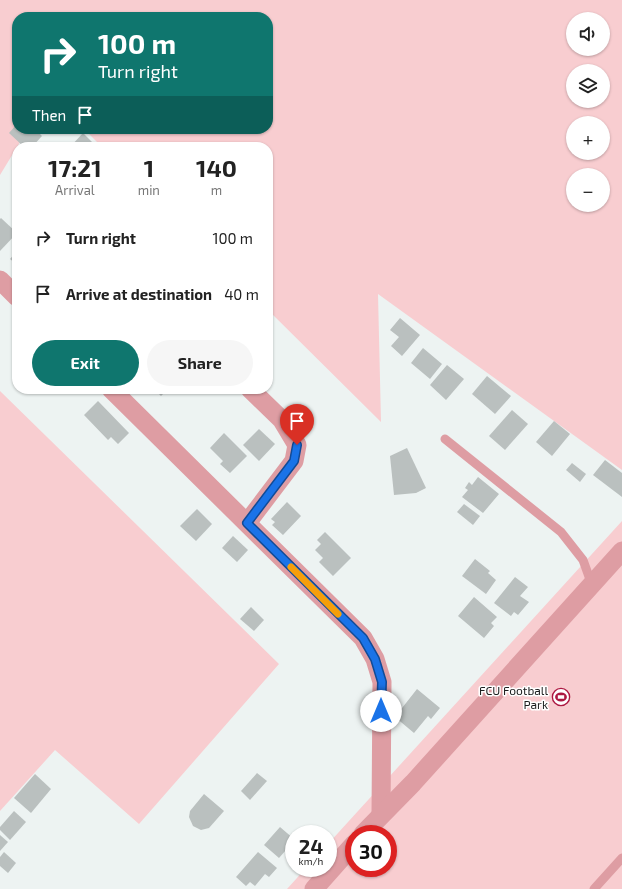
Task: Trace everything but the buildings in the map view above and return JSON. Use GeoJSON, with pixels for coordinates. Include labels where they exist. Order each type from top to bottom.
{"type":"FeatureCollection","features":[{"type":"Feature","properties":{"kind":"street"},"geometry":{"type":"LineString","coordinates":[[0,280],[12,291]]}},
{"type":"Feature","properties":{"kind":"street"},"geometry":{"type":"LineString","coordinates":[[116,394],[363,638],[375,659],[382,682],[380,815]]}},
{"type":"Feature","properties":{"kind":"street"},"geometry":{"type":"LineString","coordinates":[[247,523],[294,461],[297,445],[282,420],[255,394]]}},
{"type":"Feature","properties":{"kind":"street"},"geometry":{"type":"LineString","coordinates":[[371,825],[413,783],[622,551]]}},
{"type":"Feature","properties":{"kind":"street"},"geometry":{"type":"LineString","coordinates":[[314,889],[345,854]]}},
{"type":"Feature","properties":{"kind":"lane"},"geometry":{"type":"LineString","coordinates":[[445,439],[561,532],[583,560],[592,585]]}},
{"type":"Feature","properties":{"kind":"lane"},"geometry":{"type":"LineString","coordinates":[[594,889],[622,858]]}},
{"type":"Feature","properties":{"kind":"shaded area"},"geometry":{"type":"Polygon","coordinates":[[[0,0],[622,0],[622,470],[378,294],[381,422],[273,315],[273,142],[97,142],[89,134],[273,134],[273,12],[12,12],[12,134],[25,134],[20,142],[12,142],[12,155],[0,175],[0,0]]]}},
{"type":"Feature","properties":{"kind":"shaded area"},"geometry":{"type":"Polygon","coordinates":[[[0,391],[279,664],[139,824],[55,750],[0,811],[0,391]]]}},
{"type":"Feature","properties":{"kind":"shaded area","name":"FCU Football Park"},"geometry":{"type":"Polygon","coordinates":[[[622,521],[622,889],[287,889],[298,877],[337,877],[337,834],[345,825],[345,877],[397,877],[397,825],[345,825],[622,521]]]}},
{"type":"Feature","properties":{"kind":"slow traffic"},"geometry":{"type":"LineString","coordinates":[[291,567],[338,614]]}},
{"type":"Feature","properties":{"kind":"place","name":"FCU Football Park"},"geometry":{"type":"Point","coordinates":[561,697]}},
{"type":"Feature","properties":{"kind":"route"},"geometry":{"type":"LineString","coordinates":[[297,445],[294,461],[247,523],[363,638],[375,659],[382,682],[381,711]]}}]}
